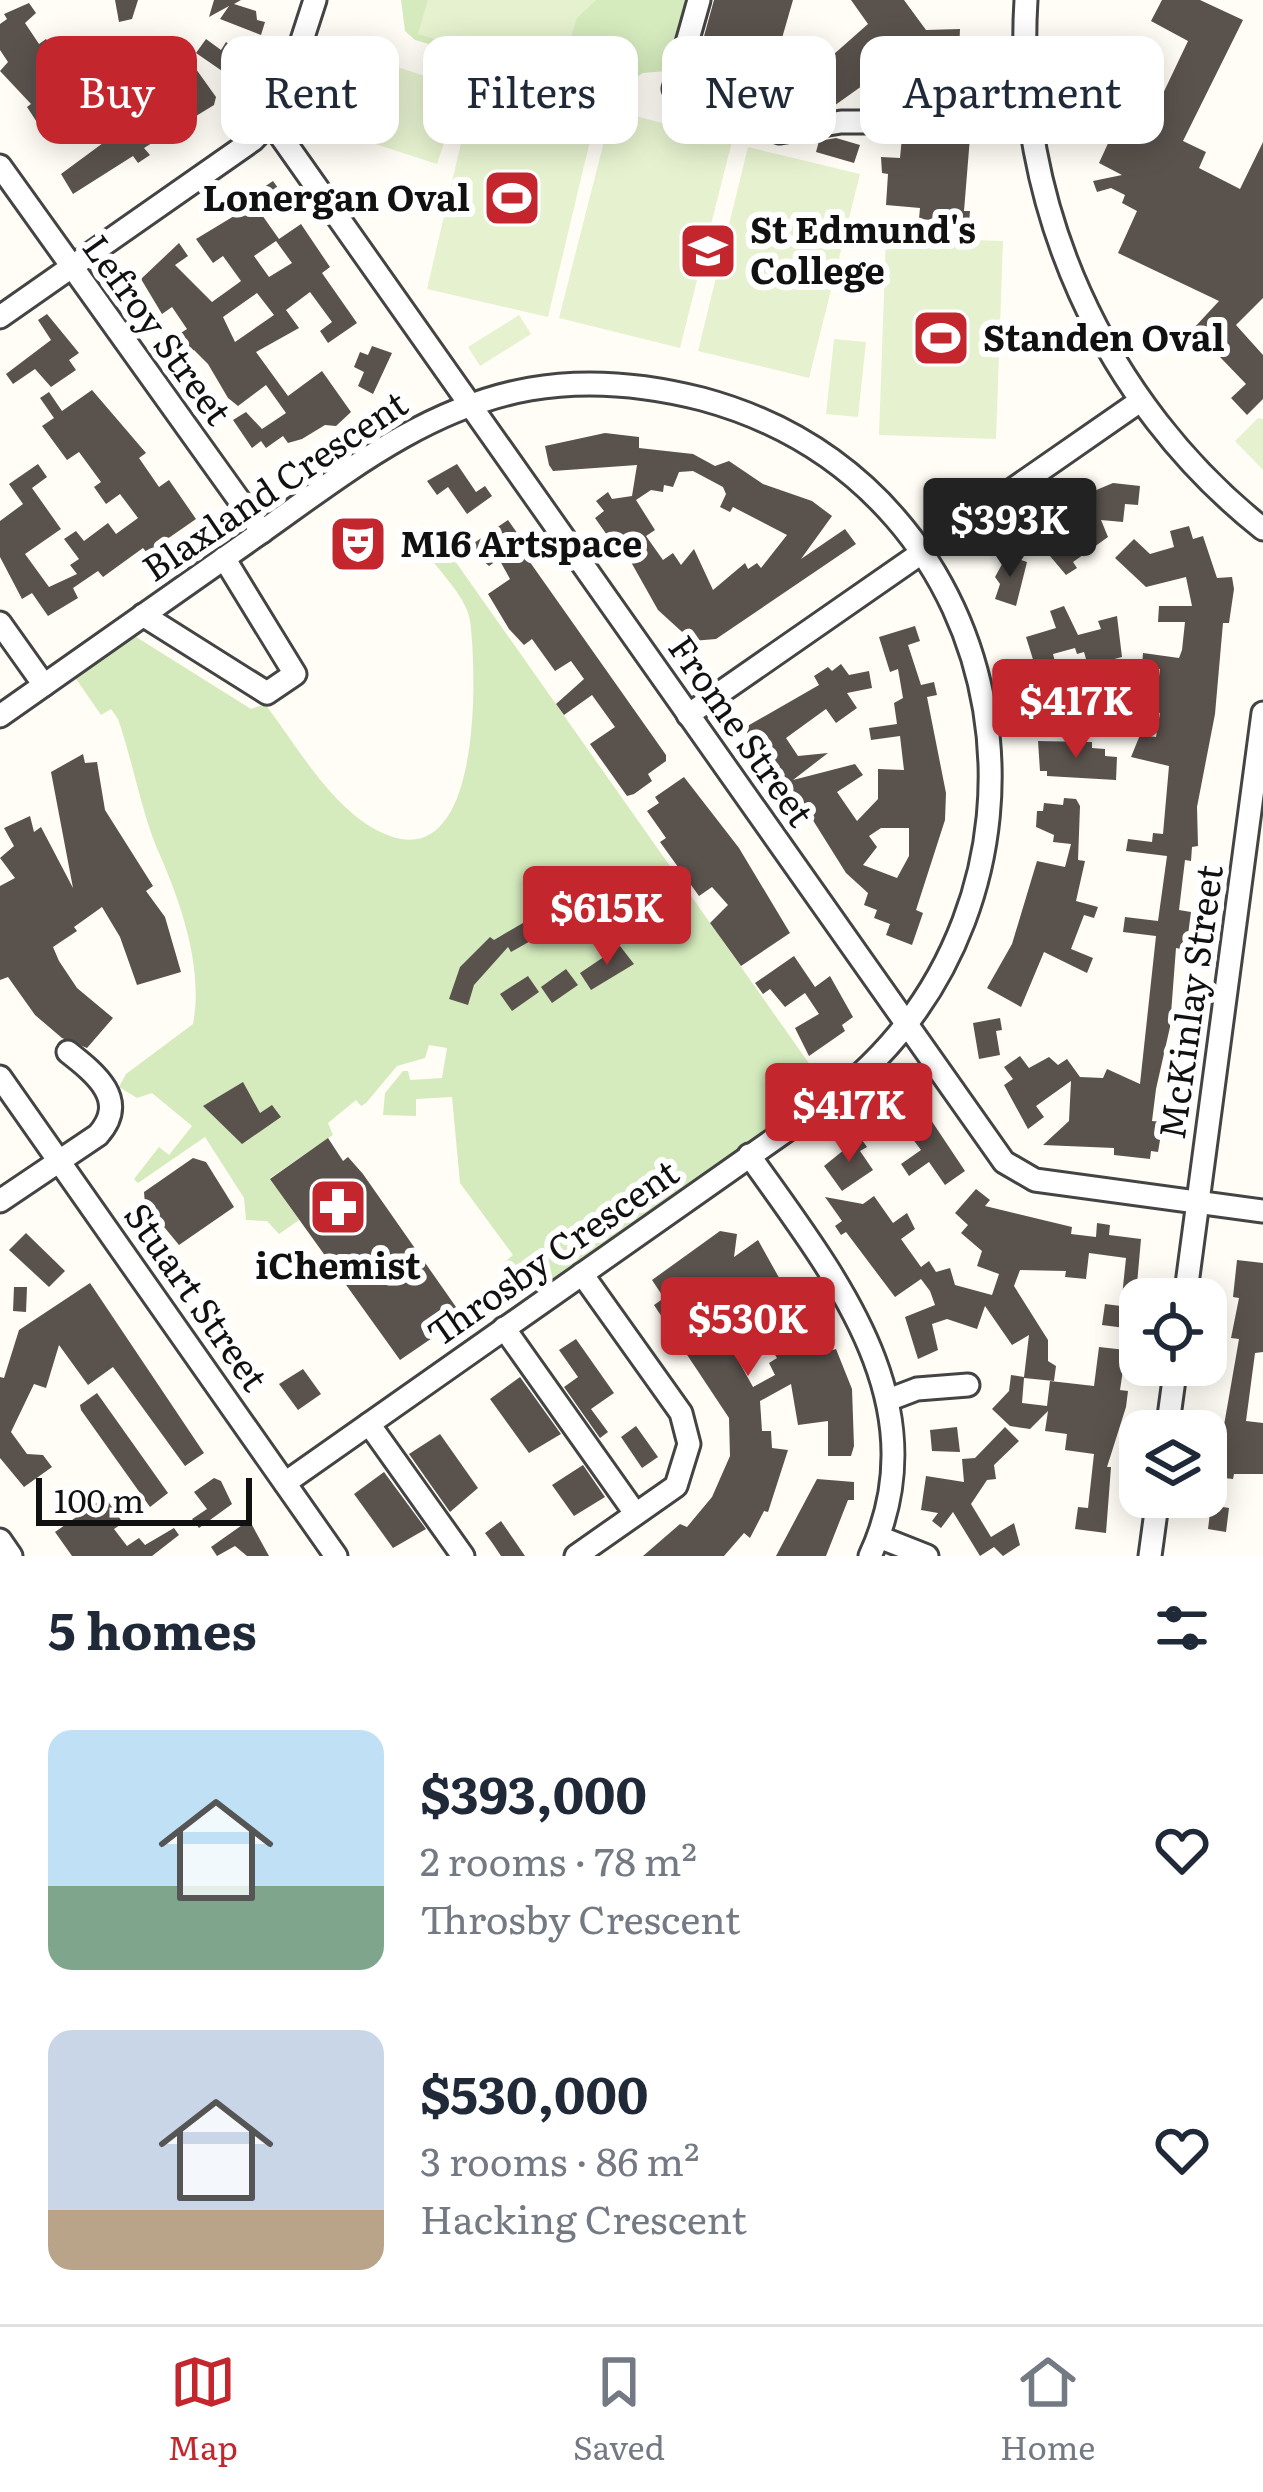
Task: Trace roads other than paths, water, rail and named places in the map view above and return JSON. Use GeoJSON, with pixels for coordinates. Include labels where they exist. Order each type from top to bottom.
{"type":"FeatureCollection","features":[{"type":"Feature","properties":{"kind":"street"},"geometry":{"type":"LineString","coordinates":[[303,36],[315,0]]}},
{"type":"Feature","properties":{"kind":"street"},"geometry":{"type":"LineString","coordinates":[[699,0],[674,89],[678,100],[780,133],[860,122]]}},
{"type":"Feature","properties":{"kind":"street"},"geometry":{"type":"LineString","coordinates":[[1026,0],[1027,36]]}},
{"type":"Feature","properties":{"kind":"street"},"geometry":{"type":"LineString","coordinates":[[0,317],[247,144]]}},
{"type":"Feature","properties":{"kind":"street","name":"Frome Street"},"geometry":{"type":"LineString","coordinates":[[286,144],[907,1026],[1016,1172],[1040,1181],[1263,1210]]}},
{"type":"Feature","properties":{"kind":"street"},"geometry":{"type":"LineString","coordinates":[[1035,144],[1046,200],[1070,269],[1105,346],[1140,400],[1194,466],[1263,530]]}},
{"type":"Feature","properties":{"kind":"street","name":"Lefroy Street"},"geometry":{"type":"LineString","coordinates":[[0,166],[262,532]]}},
{"type":"Feature","properties":{"kind":"street","name":"Blaxland Crescent"},"geometry":{"type":"LineString","coordinates":[[0,716],[391,442],[471,405],[526,390],[586,384],[658,390],[721,405],[781,431],[833,463],[884,507],[921,553]]}},
{"type":"Feature","properties":{"kind":"street"},"geometry":{"type":"LineString","coordinates":[[688,715],[1140,400]]}},
{"type":"Feature","properties":{"kind":"street","name":"Throsby Crescent"},"geometry":{"type":"LineString","coordinates":[[285,1483],[839,1092],[907,1026],[950,957],[971,907],[986,851],[992,783],[988,723],[971,652],[948,597],[921,553]]}},
{"type":"Feature","properties":{"kind":"street"},"geometry":{"type":"LineString","coordinates":[[143,615],[267,693],[295,674],[224,558]]}},
{"type":"Feature","properties":{"kind":"street"},"geometry":{"type":"LineString","coordinates":[[0,623],[44,685]]}},
{"type":"Feature","properties":{"kind":"street","name":"McKinlay Street"},"geometry":{"type":"LineString","coordinates":[[1188,1278],[1263,713]]}},
{"type":"Feature","properties":{"kind":"street"},"geometry":{"type":"LineString","coordinates":[[0,1201],[98,1135],[111,1120],[112,1101],[103,1081],[68,1052]]}},
{"type":"Feature","properties":{"kind":"street","name":"Stuart Street"},"geometry":{"type":"LineString","coordinates":[[0,1077],[336,1556]]}},
{"type":"Feature","properties":{"kind":"street"},"geometry":{"type":"LineString","coordinates":[[749,1155],[875,1351],[888,1400],[891,1481],[875,1546],[927,1556]]}},
{"type":"Feature","properties":{"kind":"street"},"geometry":{"type":"LineString","coordinates":[[576,1556],[679,1481],[687,1461],[687,1427],[581,1274]]}},
{"type":"Feature","properties":{"kind":"street"},"geometry":{"type":"LineString","coordinates":[[504,1328],[635,1513]]}},
{"type":"Feature","properties":{"kind":"street"},"geometry":{"type":"LineString","coordinates":[[888,1400],[917,1389],[968,1385]]}},
{"type":"Feature","properties":{"kind":"street"},"geometry":{"type":"LineString","coordinates":[[370,1424],[463,1556]]}},
{"type":"Feature","properties":{"kind":"street"},"geometry":{"type":"LineString","coordinates":[[1150,1556],[1155,1518]]}},
{"type":"Feature","properties":{"kind":"street"},"geometry":{"type":"LineString","coordinates":[[0,1540],[11,1556]]}},
{"type":"Feature","properties":{"kind":"place","name":"Lonergan Oval"},"geometry":{"type":"Point","coordinates":[512,198]}},
{"type":"Feature","properties":{"kind":"place","name":"St Edmund's College"},"geometry":{"type":"Point","coordinates":[708,251]}},
{"type":"Feature","properties":{"kind":"place","name":"Standen Oval"},"geometry":{"type":"Point","coordinates":[941,338]}},
{"type":"Feature","properties":{"kind":"place","name":"M16 Artspace"},"geometry":{"type":"Point","coordinates":[358,544]}},
{"type":"Feature","properties":{"kind":"place","name":"iChemist"},"geometry":{"type":"Point","coordinates":[338,1207]}}]}
